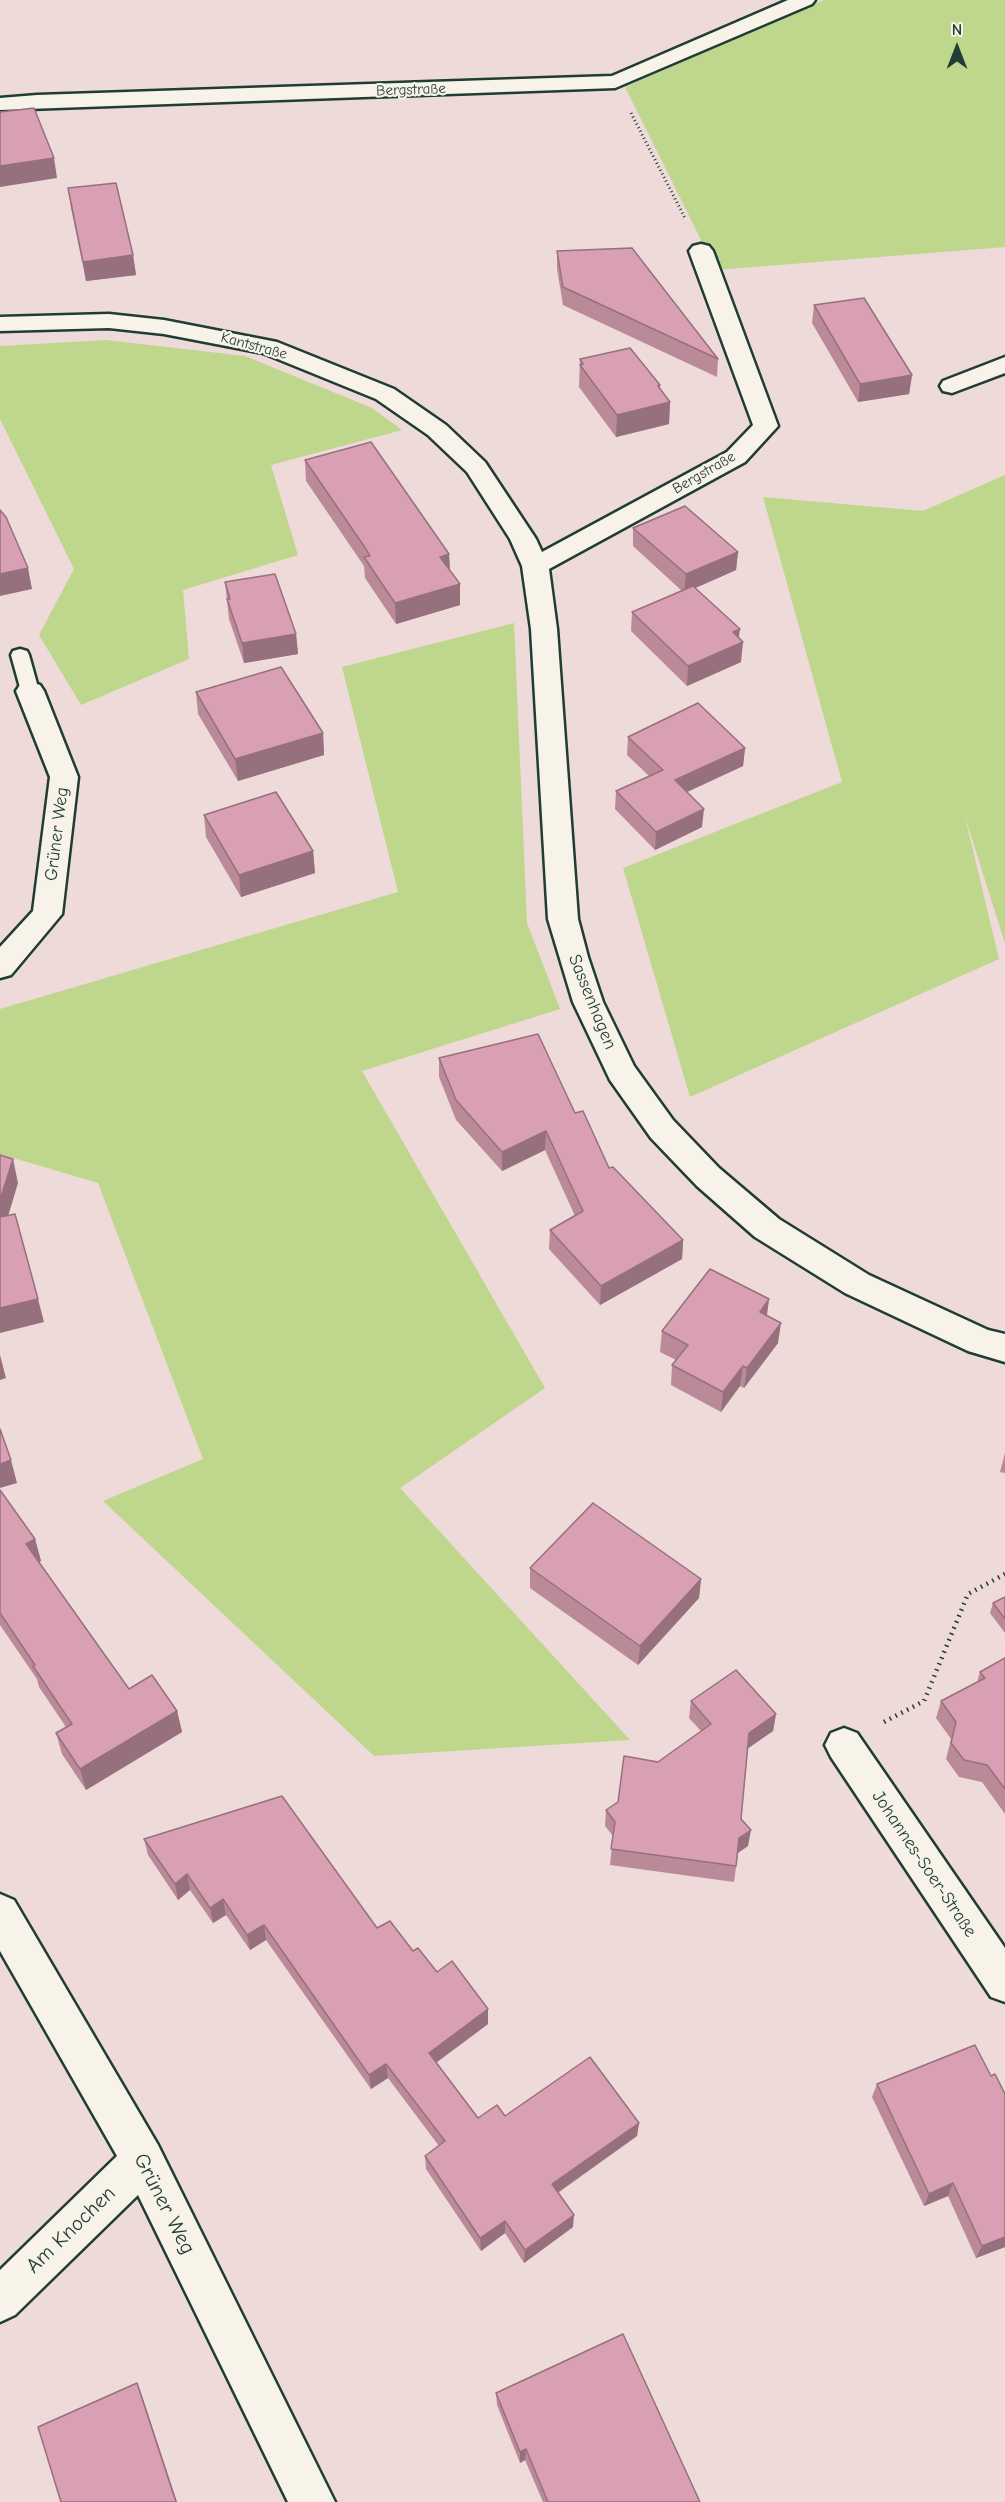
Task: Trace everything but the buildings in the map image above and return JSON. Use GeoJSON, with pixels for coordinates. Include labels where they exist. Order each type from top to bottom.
{"type":"FeatureCollection","features":[{"type":"Feature","properties":{"kind":"street","name":"Bergstraße"},"geometry":{"type":"LineString","coordinates":[[0,104],[615,82],[805,0]]}},
{"type":"Feature","properties":{"kind":"street","name":"Bergstraße"},"geometry":{"type":"LineString","coordinates":[[535,566],[736,457],[766,426],[701,251]]}},
{"type":"Feature","properties":{"kind":"street","name":"Kantstraße"},"geometry":{"type":"LineString","coordinates":[[0,324],[110,321],[164,327],[269,347],[385,394],[437,430],[476,467]]}},
{"type":"Feature","properties":{"kind":"street"},"geometry":{"type":"LineString","coordinates":[[952,386],[1005,363]]}},
{"type":"Feature","properties":{"kind":"street","name":"Sassenhagen"},"geometry":{"type":"LineString","coordinates":[[476,467],[523,539],[535,566],[544,629],[563,919],[588,1002],[621,1072],[662,1129],[708,1177],[767,1228],[857,1284],[980,1341],[1005,1348]]}},
{"type":"Feature","properties":{"kind":"street","name":"Grüner Weg"},"geometry":{"type":"LineString","coordinates":[[0,967],[47,914],[64,777],[30,690]]}},
{"type":"Feature","properties":{"kind":"street","name":"Johannes-Soer-Straße"},"geometry":{"type":"LineString","coordinates":[[844,1745],[1005,1983]]}},
{"type":"Feature","properties":{"kind":"street","name":"Grüner Weg"},"geometry":{"type":"LineString","coordinates":[[0,1913],[143,2160],[312,2502]]}},
{"type":"Feature","properties":{"kind":"street","name":"Am Knochen"},"geometry":{"type":"LineString","coordinates":[[0,2300],[143,2160]]}},
{"type":"Feature","properties":{"kind":"lane"},"geometry":{"type":"LineString","coordinates":[[20,655],[30,690]]}},
{"type":"Feature","properties":{"kind":"path"},"geometry":{"type":"LineString","coordinates":[[615,82],[701,251]]}},
{"type":"Feature","properties":{"kind":"path"},"geometry":{"type":"LineString","coordinates":[[844,1745],[924,1701],[968,1594],[1005,1574]]}},
{"type":"Feature","properties":{"kind":"green space"},"geometry":{"type":"Polygon","coordinates":[[[824,0],[1005,0],[1005,247],[716,270],[625,87],[824,0]]]}},
{"type":"Feature","properties":{"kind":"green space"},"geometry":{"type":"Polygon","coordinates":[[[106,340],[245,356],[372,408],[402,430],[271,465],[298,555],[183,590],[189,659],[81,705],[39,635],[74,569],[0,419],[0,346],[106,340]]]}},
{"type":"Feature","properties":{"kind":"green space"},"geometry":{"type":"Polygon","coordinates":[[[1005,475],[1005,943],[965,817],[999,959],[690,1097],[623,868],[842,782],[763,497],[923,511],[1005,475]]]}},
{"type":"Feature","properties":{"kind":"green space"},"geometry":{"type":"Polygon","coordinates":[[[514,623],[527,923],[560,1009],[362,1071],[545,1388],[400,1488],[630,1740],[374,1756],[103,1501],[203,1459],[98,1183],[0,1154],[0,1009],[398,892],[342,667],[514,623]]]}}]}
